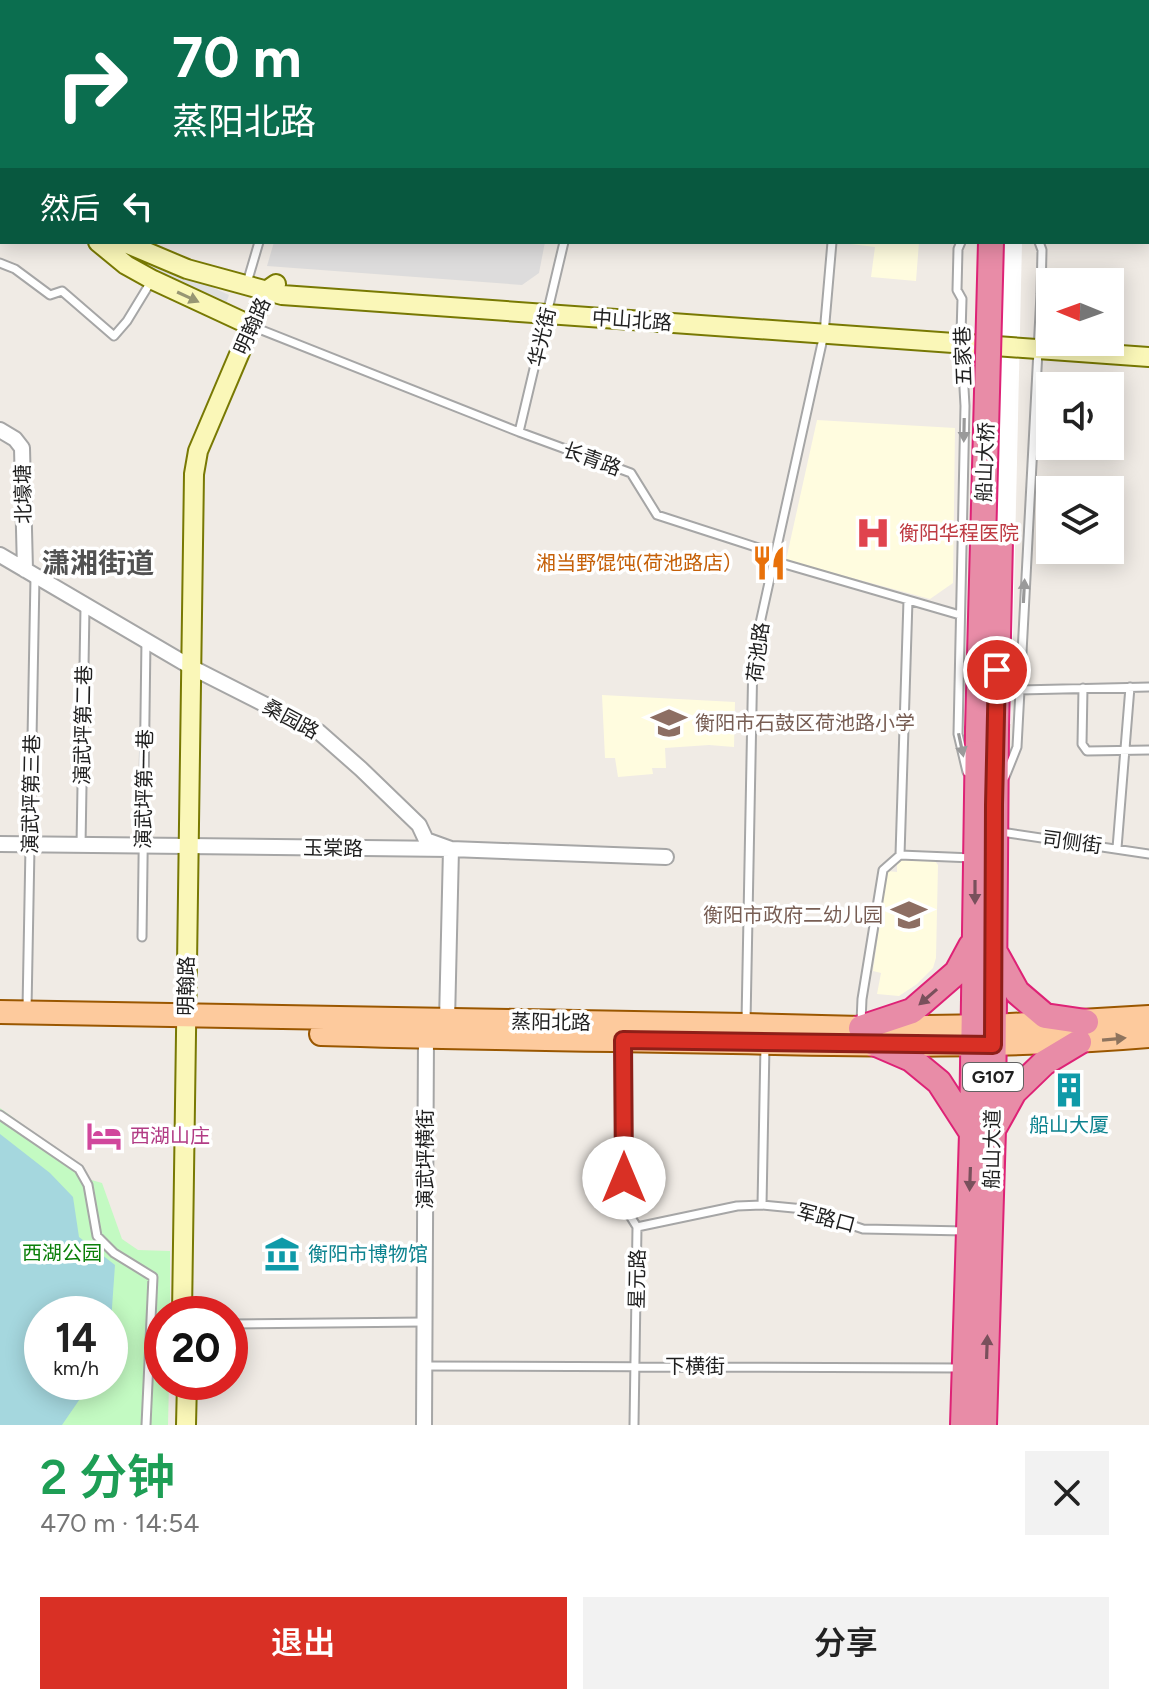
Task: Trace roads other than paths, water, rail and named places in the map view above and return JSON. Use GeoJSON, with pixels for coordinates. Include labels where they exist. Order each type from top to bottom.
{"type":"FeatureCollection","features":[{"type":"Feature","properties":{"kind":"highway","name":"船山大桥"},"geometry":{"type":"LineString","coordinates":[[987,730],[991,244]]}},
{"type":"Feature","properties":{"kind":"highway","name":"船山大桥"},"geometry":{"type":"LineString","coordinates":[[987,730],[1007,244]]}},
{"type":"Feature","properties":{"kind":"highway","name":"船山大道"},"geometry":{"type":"LineString","coordinates":[[984,945],[975,858],[985,806],[987,730]]}},
{"type":"Feature","properties":{"kind":"highway","name":"船山大道"},"geometry":{"type":"LineString","coordinates":[[984,1425],[984,945],[994,831],[985,806]]}},
{"type":"Feature","properties":{"kind":"highway"},"geometry":{"type":"LineString","coordinates":[[984,945],[1017,992],[1045,1016],[1082,1032],[1014,1092],[982,1132],[939,1082],[911,1059],[867,1036],[912,1011],[984,945]]}},
{"type":"Feature","properties":{"kind":"highway","name":"船山大道"},"geometry":{"type":"LineString","coordinates":[[963,1425],[968,1231],[982,1132]]}},
{"type":"Feature","properties":{"kind":"main road"},"geometry":{"type":"LineString","coordinates":[[100,244],[126,265],[153,280],[255,327]]}},
{"type":"Feature","properties":{"kind":"main road","name":"中山北路"},"geometry":{"type":"LineString","coordinates":[[128,244],[187,269],[298,297],[548,310],[1036,343]]}},
{"type":"Feature","properties":{"kind":"main road","name":"中山北路"},"geometry":{"type":"LineString","coordinates":[[150,244],[190,260],[249,276],[272,289]]}},
{"type":"Feature","properties":{"kind":"main road","name":"明翰路"},"geometry":{"type":"LineString","coordinates":[[185,1296],[194,474],[198,451],[272,289]]}},
{"type":"Feature","properties":{"kind":"main road"},"geometry":{"type":"LineString","coordinates":[[1124,346],[1149,348]]}},
{"type":"Feature","properties":{"kind":"main road","name":"中山北路"},"geometry":{"type":"LineString","coordinates":[[1124,354],[1149,357]]}},
{"type":"Feature","properties":{"kind":"main road","name":"蒸阳北路"},"geometry":{"type":"LineString","coordinates":[[0,1012],[426,1037],[765,1043],[867,1036],[1082,1032],[1149,1036]]}},
{"type":"Feature","properties":{"kind":"main road","name":"蒸阳北路"},"geometry":{"type":"LineString","coordinates":[[1082,1032],[1143,1014]]}},
{"type":"Feature","properties":{"kind":"main road","name":"蒸阳北路"},"geometry":{"type":"LineString","coordinates":[[0,1027],[447,1021],[746,1025],[867,1036]]}},
{"type":"Feature","properties":{"kind":"main road"},"geometry":{"type":"LineString","coordinates":[[183,1425],[184,1400]]}},
{"type":"Feature","properties":{"kind":"street","name":"北壕塘"},"geometry":{"type":"LineString","coordinates":[[0,430],[15,439],[22,448],[30,572]]}},
{"type":"Feature","properties":{"kind":"street","name":"桑园路"},"geometry":{"type":"LineString","coordinates":[[0,555],[194,669],[319,732],[419,825],[426,840],[451,849]]}},
{"type":"Feature","properties":{"kind":"street","name":"玉棠路"},"geometry":{"type":"LineString","coordinates":[[0,844],[451,849],[666,857]]}},
{"type":"Feature","properties":{"kind":"street"},"geometry":{"type":"LineString","coordinates":[[447,1021],[451,849]]}},
{"type":"Feature","properties":{"kind":"street","name":"演武坪横街"},"geometry":{"type":"LineString","coordinates":[[424,1425],[426,1037]]}},
{"type":"Feature","properties":{"kind":"lane"},"geometry":{"type":"LineString","coordinates":[[249,276],[258,244]]}},
{"type":"Feature","properties":{"kind":"lane","name":"华光街"},"geometry":{"type":"LineString","coordinates":[[519,432],[564,244]]}},
{"type":"Feature","properties":{"kind":"lane","name":"荷池路"},"geometry":{"type":"LineString","coordinates":[[746,1025],[753,655],[824,329],[832,244]]}},
{"type":"Feature","properties":{"kind":"lane","name":"五家巷"},"geometry":{"type":"LineString","coordinates":[[960,244],[957,290],[962,299],[965,406],[958,734],[985,806]]}},
{"type":"Feature","properties":{"kind":"lane"},"geometry":{"type":"LineString","coordinates":[[1040,244],[1042,268]]}},
{"type":"Feature","properties":{"kind":"lane"},"geometry":{"type":"LineString","coordinates":[[0,263],[15,269],[50,295],[62,291],[114,336],[153,280]]}},
{"type":"Feature","properties":{"kind":"lane","name":"长青路"},"geometry":{"type":"LineString","coordinates":[[255,327],[631,473],[657,515],[765,550],[774,561],[960,615]]}},
{"type":"Feature","properties":{"kind":"lane"},"geometry":{"type":"LineString","coordinates":[[985,806],[1017,747],[1041,356]]}},
{"type":"Feature","properties":{"kind":"lane","name":"演武坪第三巷"},"geometry":{"type":"LineString","coordinates":[[27,1013],[30,572]]}},
{"type":"Feature","properties":{"kind":"lane"},"geometry":{"type":"LineString","coordinates":[[900,855],[908,600]]}},
{"type":"Feature","properties":{"kind":"lane","name":"演武坪第二巷"},"geometry":{"type":"LineString","coordinates":[[81,846],[85,604]]}},
{"type":"Feature","properties":{"kind":"lane","name":"演武坪第一巷"},"geometry":{"type":"LineString","coordinates":[[142,937],[146,640]]}},
{"type":"Feature","properties":{"kind":"lane"},"geometry":{"type":"LineString","coordinates":[[1117,848],[1130,687]]}},
{"type":"Feature","properties":{"kind":"lane"},"geometry":{"type":"LineString","coordinates":[[1019,690],[1149,687]]}},
{"type":"Feature","properties":{"kind":"lane"},"geometry":{"type":"LineString","coordinates":[[1083,688],[1082,744],[1087,751],[1149,750]]}},
{"type":"Feature","properties":{"kind":"lane","name":"司侧街"},"geometry":{"type":"LineString","coordinates":[[994,831],[1149,854]]}},
{"type":"Feature","properties":{"kind":"lane"},"geometry":{"type":"LineString","coordinates":[[867,1036],[862,999],[883,870],[900,855],[975,858]]}},
{"type":"Feature","properties":{"kind":"lane","name":"星元路"},"geometry":{"type":"LineString","coordinates":[[623,1040],[624,1206],[637,1227],[634,1425]]}},
{"type":"Feature","properties":{"kind":"lane"},"geometry":{"type":"LineString","coordinates":[[762,1205],[765,1043]]}},
{"type":"Feature","properties":{"kind":"lane"},"geometry":{"type":"LineString","coordinates":[[0,1115],[79,1169],[88,1185],[97,1236],[114,1253],[153,1277],[146,1425]]}},
{"type":"Feature","properties":{"kind":"lane","name":"军路口"},"geometry":{"type":"LineString","coordinates":[[637,1227],[737,1206],[762,1205],[804,1209],[863,1229],[968,1231]]}},
{"type":"Feature","properties":{"kind":"lane"},"geometry":{"type":"LineString","coordinates":[[248,1324],[425,1322]]}},
{"type":"Feature","properties":{"kind":"lane","name":"下横街"},"geometry":{"type":"LineString","coordinates":[[424,1366],[965,1368]]}},
{"type":"Feature","properties":{"kind":"water"},"geometry":{"type":"Polygon","coordinates":[[[0,1134],[50,1173],[73,1197],[79,1237],[115,1265],[113,1296],[24,1296],[24,1400],[79,1400],[62,1425],[0,1425],[0,1134]]]}},
{"type":"Feature","properties":{"kind":"place","name":"衡阳华程医院"},"geometry":{"type":"Point","coordinates":[873,533]}},
{"type":"Feature","properties":{"kind":"place","name":"湘当野馄饨(荷池路店）"},"geometry":{"type":"Point","coordinates":[769,563]}},
{"type":"Feature","properties":{"kind":"place","name":"衡阳市石鼓区荷池路小学"},"geometry":{"type":"Point","coordinates":[669,723]}},
{"type":"Feature","properties":{"kind":"place","name":"衡阳市政府二幼儿园"},"geometry":{"type":"Point","coordinates":[909,915]}},
{"type":"Feature","properties":{"kind":"place","name":"船山大厦"},"geometry":{"type":"Point","coordinates":[1069,1090]}},
{"type":"Feature","properties":{"kind":"place","name":"西湖山庄"},"geometry":{"type":"Point","coordinates":[104,1136]}},
{"type":"Feature","properties":{"kind":"place","name":"衡阳市博物馆"},"geometry":{"type":"Point","coordinates":[282,1254]}},
{"type":"Feature","properties":{"kind":"district","name":"潇湘街道"},"geometry":{"type":"Point","coordinates":[98,563]}},
{"type":"Feature","properties":{"kind":"park label","name":"西湖公园"},"geometry":{"type":"Point","coordinates":[62,1253]}}]}
